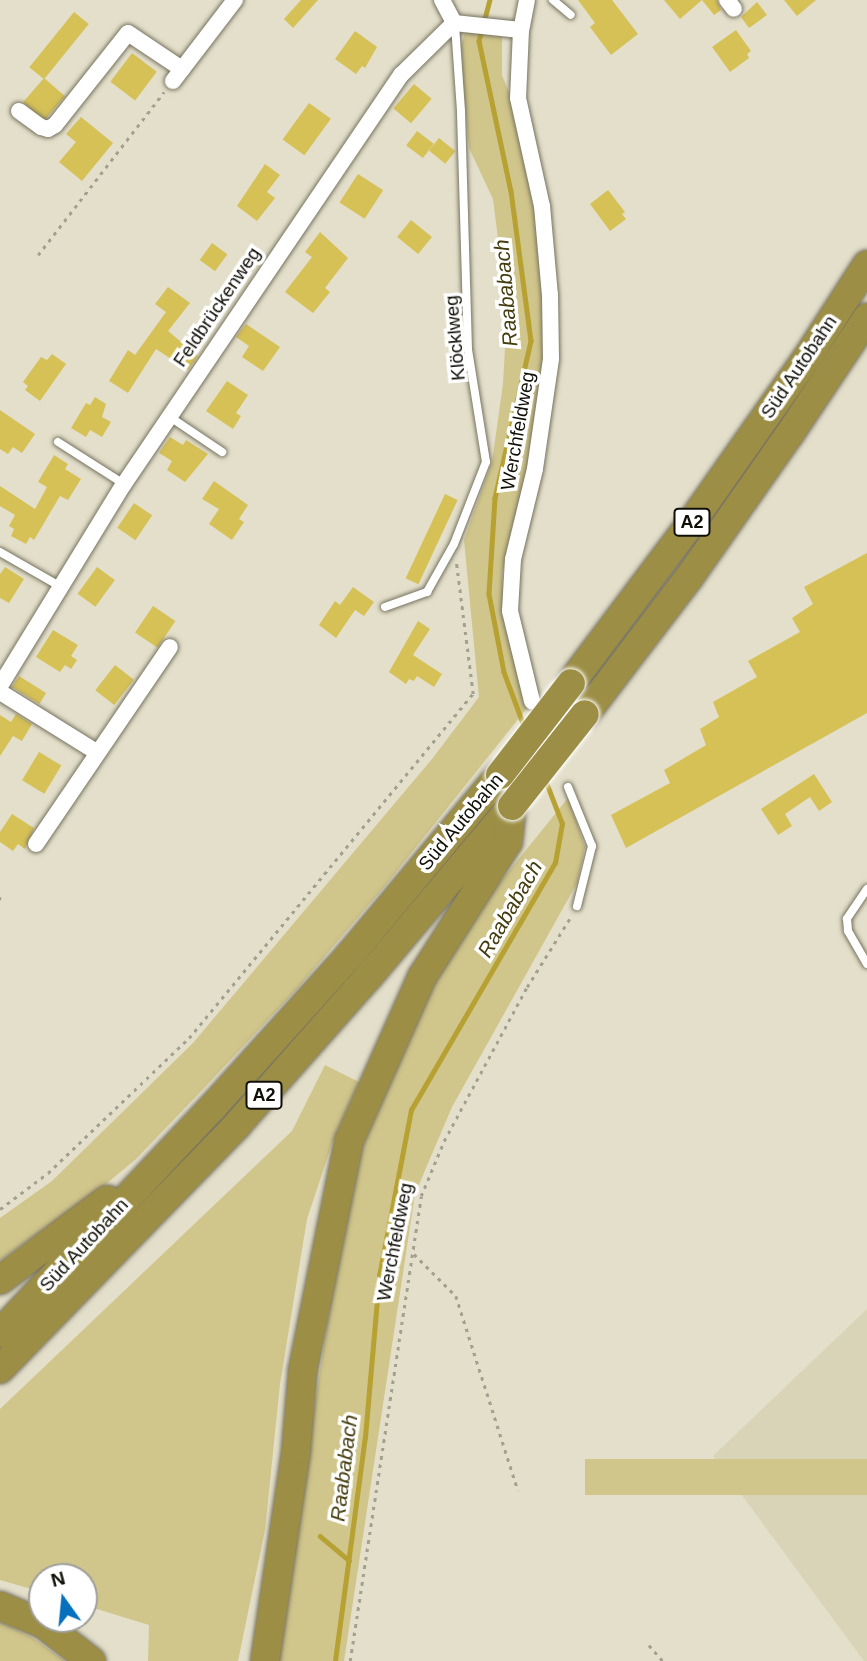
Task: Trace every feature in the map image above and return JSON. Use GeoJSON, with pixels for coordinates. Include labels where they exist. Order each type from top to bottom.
{"type":"FeatureCollection","features":[{"type":"Feature","properties":{"kind":"highway","name":"Süd Autobahn"},"geometry":{"type":"LineString","coordinates":[[0,1333],[350,955],[500,775],[691,523],[807,358],[867,265]]}},
{"type":"Feature","properties":{"kind":"highway","name":"Süd Autobahn"},"geometry":{"type":"LineString","coordinates":[[0,1369],[237,1125],[369,976],[512,806],[696,568],[867,318]]}},
{"type":"Feature","properties":{"kind":"highway"},"geometry":{"type":"LineString","coordinates":[[265,1661],[291,1485],[303,1369],[349,1141],[422,977],[508,842],[512,806]]}},
{"type":"Feature","properties":{"kind":"highway"},"geometry":{"type":"LineString","coordinates":[[0,1280],[166,1156]]}},
{"type":"Feature","properties":{"kind":"highway"},"geometry":{"type":"LineString","coordinates":[[0,1606],[43,1624],[81,1652]]}},
{"type":"Feature","properties":{"kind":"street"},"geometry":{"type":"LineString","coordinates":[[19,111],[41,127],[48,129],[55,125],[128,33],[177,75],[235,0]]}},
{"type":"Feature","properties":{"kind":"street","name":"Werchfeldweg"},"geometry":{"type":"LineString","coordinates":[[527,0],[514,29],[519,99],[542,206],[550,295],[551,359],[535,469],[513,559],[510,611],[532,701]]}},
{"type":"Feature","properties":{"kind":"street"},"geometry":{"type":"LineString","coordinates":[[444,1],[461,23],[514,29]]}},
{"type":"Feature","properties":{"kind":"street","name":"Feldbrückenweg"},"geometry":{"type":"LineString","coordinates":[[98,753],[0,689],[124,484],[401,75],[461,23]]}},
{"type":"Feature","properties":{"kind":"street"},"geometry":{"type":"LineString","coordinates":[[36,844],[170,647]]}},
{"type":"Feature","properties":{"kind":"lane"},"geometry":{"type":"LineString","coordinates":[[553,0],[572,15]]}},
{"type":"Feature","properties":{"kind":"lane","name":"Klöcklweg"},"geometry":{"type":"LineString","coordinates":[[385,607],[427,592],[454,544],[486,462],[468,349],[461,23]]}},
{"type":"Feature","properties":{"kind":"lane"},"geometry":{"type":"LineString","coordinates":[[170,417],[222,452]]}},
{"type":"Feature","properties":{"kind":"lane"},"geometry":{"type":"LineString","coordinates":[[58,442],[124,484]]}},
{"type":"Feature","properties":{"kind":"lane"},"geometry":{"type":"LineString","coordinates":[[0,552],[61,587]]}},
{"type":"Feature","properties":{"kind":"lane"},"geometry":{"type":"LineString","coordinates":[[568,787],[592,846],[577,906]]}},
{"type":"Feature","properties":{"kind":"lane"},"geometry":{"type":"LineString","coordinates":[[867,889],[847,919],[848,932],[867,964]]}},
{"type":"Feature","properties":{"kind":"path"},"geometry":{"type":"LineString","coordinates":[[38,255],[177,75]]}},
{"type":"Feature","properties":{"kind":"path"},"geometry":{"type":"LineString","coordinates":[[0,1209],[48,1173],[189,1038],[473,694],[454,544]]}},
{"type":"Feature","properties":{"kind":"path","name":"Werchfeldweg"},"geometry":{"type":"LineString","coordinates":[[350,1661],[421,1196],[444,1141],[527,987],[577,906]]}},
{"type":"Feature","properties":{"kind":"path"},"geometry":{"type":"LineString","coordinates":[[414,1254],[456,1296],[519,1490]]}},
{"type":"Feature","properties":{"kind":"path"},"geometry":{"type":"LineString","coordinates":[[649,1645],[663,1661]]}},
{"type":"Feature","properties":{"kind":"shaded area"},"geometry":{"type":"Polygon","coordinates":[[[466,30],[502,35],[502,75],[514,105],[540,239],[545,359],[530,474],[502,573],[504,605],[527,708],[385,886],[296,990],[206,1086],[136,1159],[94,1194],[0,1260],[0,1218],[52,1181],[193,1043],[432,759],[479,697],[464,540],[492,462],[503,384],[507,310],[493,199],[469,148],[460,49],[466,30]]]}},
{"type":"Feature","properties":{"kind":"shaded area"},"geometry":{"type":"Polygon","coordinates":[[[568,798],[585,847],[577,883],[452,1107],[415,1194],[344,1661],[275,1661],[348,1191],[374,1114],[445,958],[480,907],[568,798]]]}},
{"type":"Feature","properties":{"kind":"shaded area"},"geometry":{"type":"Polygon","coordinates":[[[325,1065],[359,1082],[333,1141],[307,1219],[280,1384],[265,1530],[238,1661],[148,1661],[149,1625],[98,1609],[98,1563],[28,1563],[28,1588],[0,1580],[0,1409],[292,1131],[325,1065]]]}},
{"type":"Feature","properties":{"kind":"shaded area"},"geometry":{"type":"Polygon","coordinates":[[[867,1309],[867,1661],[864,1661],[713,1456],[867,1309]]]}},
{"type":"Feature","properties":{"kind":"shaded area"},"geometry":{"type":"Polygon","coordinates":[[[585,1459],[867,1459],[867,1495],[585,1495],[585,1459]]]}},
{"type":"Feature","properties":{"kind":"shaded area"},"geometry":{"type":"Polygon","coordinates":[[[0,1622],[33,1638],[65,1661],[0,1661],[0,1622]]]}},
{"type":"Feature","properties":{"kind":"building"},"geometry":{"type":"Polygon","coordinates":[[[301,0],[318,0],[293,28],[284,19],[301,0]]]}},
{"type":"Feature","properties":{"kind":"building"},"geometry":{"type":"Polygon","coordinates":[[[578,0],[612,0],[638,34],[611,55],[590,27],[595,23],[578,0]]]}},
{"type":"Feature","properties":{"kind":"building"},"geometry":{"type":"Polygon","coordinates":[[[664,0],[702,0],[680,19],[664,0]]]}},
{"type":"Feature","properties":{"kind":"building"},"geometry":{"type":"Polygon","coordinates":[[[702,0],[717,0],[721,10],[714,15],[702,0]]]}},
{"type":"Feature","properties":{"kind":"building"},"geometry":{"type":"Polygon","coordinates":[[[784,0],[816,0],[797,16],[784,0]]]}},
{"type":"Feature","properties":{"kind":"building"},"geometry":{"type":"Polygon","coordinates":[[[757,2],[767,15],[749,28],[741,17],[757,2]]]}},
{"type":"Feature","properties":{"kind":"building"},"geometry":{"type":"Polygon","coordinates":[[[74,12],[89,24],[44,79],[29,67],[74,12]]]}},
{"type":"Feature","properties":{"kind":"building"},"geometry":{"type":"Polygon","coordinates":[[[736,30],[751,51],[747,54],[749,58],[730,72],[712,47],[736,30]]]}},
{"type":"Feature","properties":{"kind":"building"},"geometry":{"type":"Polygon","coordinates":[[[355,31],[377,47],[365,68],[362,66],[356,74],[335,59],[355,31]]]}},
{"type":"Feature","properties":{"kind":"building"},"geometry":{"type":"Polygon","coordinates":[[[132,53],[157,72],[135,100],[110,82],[132,53]]]}},
{"type":"Feature","properties":{"kind":"building"},"geometry":{"type":"Polygon","coordinates":[[[44,78],[65,96],[44,121],[23,102],[44,78]]]}},
{"type":"Feature","properties":{"kind":"building"},"geometry":{"type":"Polygon","coordinates":[[[414,84],[432,99],[411,123],[393,109],[414,84]]]}},
{"type":"Feature","properties":{"kind":"building"},"geometry":{"type":"Polygon","coordinates":[[[309,103],[331,119],[304,155],[283,139],[309,103]]]}},
{"type":"Feature","properties":{"kind":"building"},"geometry":{"type":"Polygon","coordinates":[[[81,117],[113,143],[82,181],[59,162],[76,142],[66,134],[81,117]]]}},
{"type":"Feature","properties":{"kind":"building"},"geometry":{"type":"Polygon","coordinates":[[[417,131],[434,144],[423,158],[406,145],[417,131]]]}},
{"type":"Feature","properties":{"kind":"building"},"geometry":{"type":"Polygon","coordinates":[[[439,138],[455,151],[445,164],[429,150],[439,138]]]}},
{"type":"Feature","properties":{"kind":"building"},"geometry":{"type":"Polygon","coordinates":[[[265,164],[280,175],[267,192],[275,198],[257,221],[237,206],[265,164]]]}},
{"type":"Feature","properties":{"kind":"building"},"geometry":{"type":"Polygon","coordinates":[[[358,174],[383,190],[365,219],[339,203],[358,174]]]}},
{"type":"Feature","properties":{"kind":"building"},"geometry":{"type":"Polygon","coordinates":[[[608,190],[625,212],[622,214],[626,219],[610,231],[590,204],[608,190]]]}},
{"type":"Feature","properties":{"kind":"building"},"geometry":{"type":"Polygon","coordinates":[[[411,220],[432,237],[418,254],[397,237],[411,220]]]}},
{"type":"Feature","properties":{"kind":"building"},"geometry":{"type":"Polygon","coordinates":[[[320,232],[348,258],[325,288],[330,292],[313,313],[285,292],[312,257],[305,252],[320,232]]]}},
{"type":"Feature","properties":{"kind":"building"},"geometry":{"type":"Polygon","coordinates":[[[212,243],[227,254],[215,271],[200,260],[212,243]]]}},
{"type":"Feature","properties":{"kind":"building"},"geometry":{"type":"Polygon","coordinates":[[[168,287],[190,303],[168,331],[198,356],[188,370],[156,349],[128,393],[109,381],[128,350],[135,355],[166,312],[155,304],[168,287]]]}},
{"type":"Feature","properties":{"kind":"building"},"geometry":{"type":"Polygon","coordinates":[[[246,324],[280,347],[263,371],[242,357],[249,346],[236,337],[246,324]]]}},
{"type":"Feature","properties":{"kind":"building"},"geometry":{"type":"Polygon","coordinates":[[[52,354],[66,364],[40,401],[25,390],[28,386],[23,382],[41,357],[47,360],[52,354]]]}},
{"type":"Feature","properties":{"kind":"building"},"geometry":{"type":"Polygon","coordinates":[[[227,381],[248,395],[236,413],[241,416],[233,429],[206,411],[227,381]]]}},
{"type":"Feature","properties":{"kind":"building"},"geometry":{"type":"Polygon","coordinates":[[[95,397],[106,404],[102,417],[111,422],[102,437],[90,430],[86,437],[71,428],[86,403],[90,405],[95,397]]]}},
{"type":"Feature","properties":{"kind":"building"},"geometry":{"type":"Polygon","coordinates":[[[0,410],[35,434],[22,453],[13,447],[8,454],[0,449],[0,410]]]}},
{"type":"Feature","properties":{"kind":"building"},"geometry":{"type":"Polygon","coordinates":[[[170,437],[183,445],[186,440],[208,454],[185,482],[167,470],[172,461],[159,453],[170,437]]]}},
{"type":"Feature","properties":{"kind":"building"},"geometry":{"type":"Polygon","coordinates":[[[54,455],[68,464],[65,469],[81,479],[68,500],[60,496],[34,540],[30,537],[26,544],[11,536],[14,529],[9,526],[15,515],[0,506],[0,486],[35,509],[47,487],[38,482],[54,455]]]}},
{"type":"Feature","properties":{"kind":"building"},"geometry":{"type":"Polygon","coordinates":[[[214,481],[248,505],[239,519],[244,522],[232,540],[209,524],[219,509],[202,499],[214,481]]]}},
{"type":"Feature","properties":{"kind":"building"},"geometry":{"type":"Polygon","coordinates":[[[445,494],[458,500],[418,584],[406,578],[445,494]]]}},
{"type":"Feature","properties":{"kind":"building"},"geometry":{"type":"Polygon","coordinates":[[[134,503],[152,515],[135,540],[117,528],[134,503]]]}},
{"type":"Feature","properties":{"kind":"building"},"geometry":{"type":"Polygon","coordinates":[[[867,553],[867,713],[626,848],[611,815],[670,783],[664,770],[706,745],[700,729],[719,717],[713,702],[757,677],[748,661],[800,632],[792,618],[813,604],[804,587],[867,553]]]}},
{"type":"Feature","properties":{"kind":"building"},"geometry":{"type":"Polygon","coordinates":[[[5,567],[24,579],[9,603],[0,598],[0,574],[5,567]]]}},
{"type":"Feature","properties":{"kind":"building"},"geometry":{"type":"Polygon","coordinates":[[[97,567],[115,580],[95,607],[78,594],[97,567]]]}},
{"type":"Feature","properties":{"kind":"building"},"geometry":{"type":"Polygon","coordinates":[[[353,587],[374,602],[364,616],[355,610],[336,638],[319,625],[335,601],[340,605],[353,587]]]}},
{"type":"Feature","properties":{"kind":"building"},"geometry":{"type":"Polygon","coordinates":[[[153,606],[175,621],[157,648],[135,633],[153,606]]]}},
{"type":"Feature","properties":{"kind":"building"},"geometry":{"type":"Polygon","coordinates":[[[418,621],[430,629],[413,655],[442,674],[434,687],[417,676],[414,681],[409,679],[406,684],[389,672],[418,621]]]}},
{"type":"Feature","properties":{"kind":"building"},"geometry":{"type":"Polygon","coordinates":[[[53,630],[78,645],[71,656],[77,660],[71,669],[65,665],[60,672],[36,657],[53,630]]]}},
{"type":"Feature","properties":{"kind":"building"},"geometry":{"type":"Polygon","coordinates":[[[115,665],[134,680],[114,705],[95,690],[115,665]]]}},
{"type":"Feature","properties":{"kind":"building"},"geometry":{"type":"Polygon","coordinates":[[[19,676],[46,693],[39,704],[12,687],[19,676]]]}},
{"type":"Feature","properties":{"kind":"building"},"geometry":{"type":"Polygon","coordinates":[[[16,714],[32,724],[22,741],[13,736],[0,756],[0,715],[11,722],[16,714]]]}},
{"type":"Feature","properties":{"kind":"building"},"geometry":{"type":"Polygon","coordinates":[[[39,752],[61,765],[44,794],[22,780],[39,752]]]}},
{"type":"Feature","properties":{"kind":"building"},"geometry":{"type":"Polygon","coordinates":[[[814,774],[832,802],[819,811],[810,797],[785,814],[792,826],[778,835],[761,809],[814,774]]]}},
{"type":"Feature","properties":{"kind":"building"},"geometry":{"type":"Polygon","coordinates":[[[12,814],[34,828],[25,849],[18,844],[13,851],[0,842],[0,832],[12,814]]]}},
{"type":"Feature","properties":{"kind":"waterway","name":"Raababach"},"geometry":{"type":"LineString","coordinates":[[490,0],[479,41],[511,191],[531,341],[495,498],[489,594],[504,672],[524,726]]}},
{"type":"Feature","properties":{"kind":"waterway","name":"Raababach"},"geometry":{"type":"LineString","coordinates":[[335,1661],[365,1437],[379,1276],[411,1110],[555,863],[562,824],[545,780]]}},
{"type":"Feature","properties":{"kind":"waterway"},"geometry":{"type":"LineString","coordinates":[[320,1536],[349,1560]]}}]}
